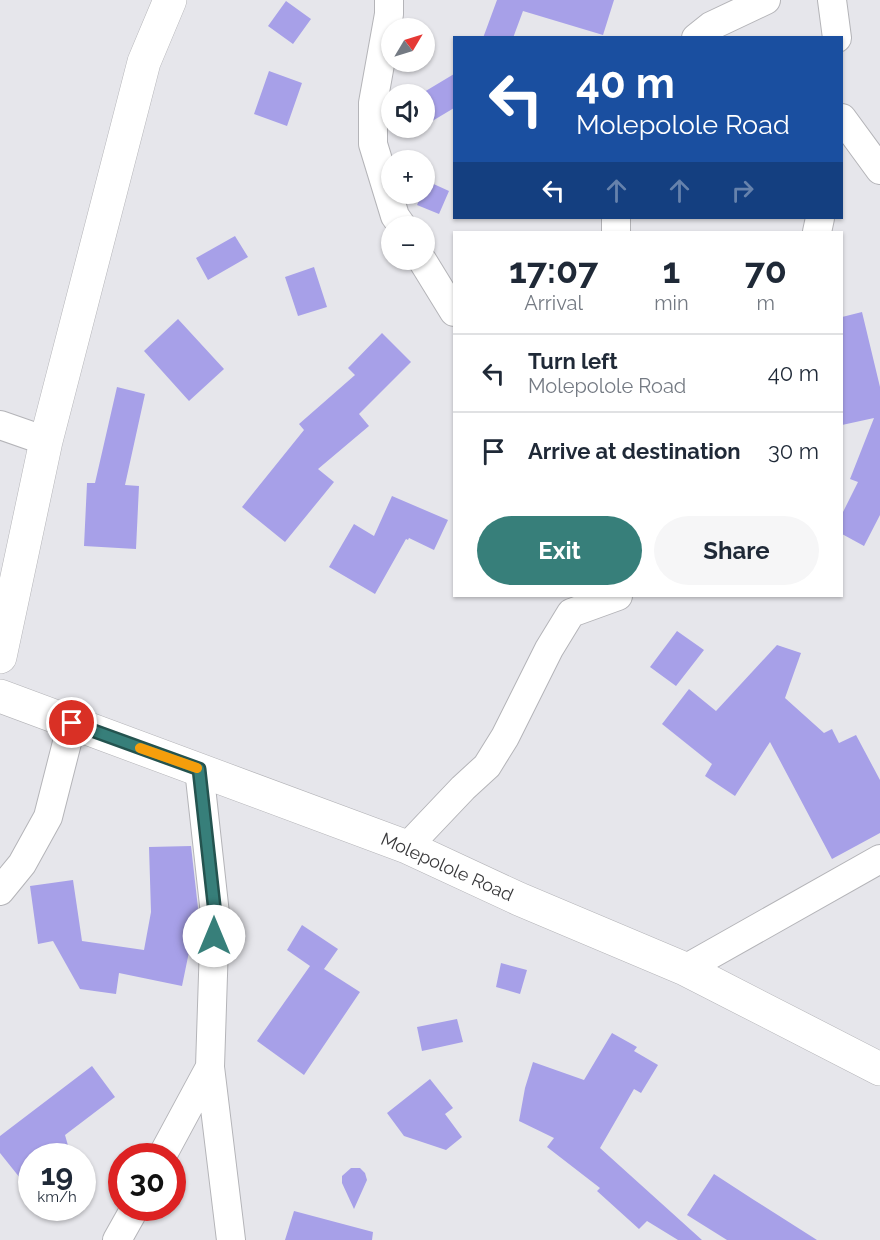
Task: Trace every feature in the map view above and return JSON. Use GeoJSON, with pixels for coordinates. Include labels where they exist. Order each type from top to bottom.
{"type":"FeatureCollection","features":[{"type":"Feature","properties":{"kind":"main road"},"geometry":{"type":"LineString","coordinates":[[0,657],[46,441],[144,62],[170,0]]}},
{"type":"Feature","properties":{"kind":"main road","name":"Molepolole Road"},"geometry":{"type":"LineString","coordinates":[[0,696],[407,847],[519,899],[685,969],[880,1070]]}},
{"type":"Feature","properties":{"kind":"street"},"geometry":{"type":"LineString","coordinates":[[389,0],[389,14],[374,103],[373,144],[395,216]]}},
{"type":"Feature","properties":{"kind":"street"},"geometry":{"type":"LineString","coordinates":[[698,36],[711,26],[766,0]]}},
{"type":"Feature","properties":{"kind":"street"},"geometry":{"type":"LineString","coordinates":[[832,0],[837,36]]}},
{"type":"Feature","properties":{"kind":"street"},"geometry":{"type":"LineString","coordinates":[[843,119],[880,170]]}},
{"type":"Feature","properties":{"kind":"street"},"geometry":{"type":"LineString","coordinates":[[428,270],[453,310]]}},
{"type":"Feature","properties":{"kind":"street"},"geometry":{"type":"LineString","coordinates":[[0,425],[46,441]]}},
{"type":"Feature","properties":{"kind":"street"},"geometry":{"type":"LineString","coordinates":[[407,847],[462,788],[487,766],[505,737],[544,658],[570,614],[615,597]]}},
{"type":"Feature","properties":{"kind":"street"},"geometry":{"type":"LineString","coordinates":[[0,891],[22,864],[48,817],[72,723]]}},
{"type":"Feature","properties":{"kind":"street"},"geometry":{"type":"LineString","coordinates":[[199,769],[215,914],[210,1067],[231,1240]]}},
{"type":"Feature","properties":{"kind":"street"},"geometry":{"type":"LineString","coordinates":[[685,969],[880,859]]}},
{"type":"Feature","properties":{"kind":"street"},"geometry":{"type":"LineString","coordinates":[[169,1143],[210,1067]]}},
{"type":"Feature","properties":{"kind":"street"},"geometry":{"type":"LineString","coordinates":[[117,1240],[128,1221]]}},
{"type":"Feature","properties":{"kind":"building"},"geometry":{"type":"Polygon","coordinates":[[[497,0],[614,0],[603,35],[523,11],[514,36],[484,36],[497,0]]]}},
{"type":"Feature","properties":{"kind":"building"},"geometry":{"type":"Polygon","coordinates":[[[286,1],[311,19],[293,44],[268,26],[286,1]]]}},
{"type":"Feature","properties":{"kind":"building"},"geometry":{"type":"Polygon","coordinates":[[[269,71],[302,83],[287,126],[254,114],[269,71]]]}},
{"type":"Feature","properties":{"kind":"building"},"geometry":{"type":"Polygon","coordinates":[[[453,75],[453,109],[435,119],[435,85],[453,75]]]}},
{"type":"Feature","properties":{"kind":"building"},"geometry":{"type":"Polygon","coordinates":[[[435,185],[449,191],[439,214],[417,205],[435,204],[435,185]]]}},
{"type":"Feature","properties":{"kind":"building"},"geometry":{"type":"Polygon","coordinates":[[[235,236],[248,257],[208,280],[196,258],[235,236]]]}},
{"type":"Feature","properties":{"kind":"building"},"geometry":{"type":"Polygon","coordinates":[[[314,267],[327,307],[298,316],[285,277],[314,267]]]}},
{"type":"Feature","properties":{"kind":"building"},"geometry":{"type":"Polygon","coordinates":[[[862,312],[880,387],[880,515],[864,546],[843,535],[843,512],[858,482],[850,479],[874,418],[843,425],[843,317],[862,312]]]}},
{"type":"Feature","properties":{"kind":"building"},"geometry":{"type":"Polygon","coordinates":[[[178,319],[224,369],[189,401],[144,351],[178,319]]]}},
{"type":"Feature","properties":{"kind":"building"},"geometry":{"type":"Polygon","coordinates":[[[382,333],[411,362],[359,414],[369,426],[318,469],[334,482],[285,542],[242,507],[304,430],[299,424],[355,375],[348,368],[382,333]]]}},
{"type":"Feature","properties":{"kind":"building"},"geometry":{"type":"Polygon","coordinates":[[[117,387],[145,394],[125,485],[139,486],[136,549],[84,546],[87,483],[95,483],[117,387]]]}},
{"type":"Feature","properties":{"kind":"building"},"geometry":{"type":"Polygon","coordinates":[[[392,496],[448,520],[434,550],[409,538],[406,539],[375,594],[329,567],[354,524],[374,536],[392,496]]]}},
{"type":"Feature","properties":{"kind":"building"},"geometry":{"type":"Polygon","coordinates":[[[677,631],[704,650],[676,686],[650,667],[677,631]]]}},
{"type":"Feature","properties":{"kind":"building"},"geometry":{"type":"Polygon","coordinates":[[[777,645],[801,653],[785,698],[824,733],[832,729],[839,743],[856,735],[880,780],[880,833],[832,859],[770,742],[735,796],[705,776],[712,764],[662,724],[689,689],[716,711],[777,645]]]}},
{"type":"Feature","properties":{"kind":"building"},"geometry":{"type":"Polygon","coordinates":[[[191,846],[198,908],[182,986],[119,973],[116,994],[80,989],[53,941],[38,944],[30,886],[73,880],[82,941],[144,950],[151,912],[149,847],[191,846]]]}},
{"type":"Feature","properties":{"kind":"building"},"geometry":{"type":"Polygon","coordinates":[[[302,925],[338,949],[324,969],[360,992],[304,1075],[257,1041],[310,966],[287,950],[302,925]]]}},
{"type":"Feature","properties":{"kind":"building"},"geometry":{"type":"Polygon","coordinates":[[[501,963],[527,970],[520,994],[496,987],[501,963]]]}},
{"type":"Feature","properties":{"kind":"building"},"geometry":{"type":"Polygon","coordinates":[[[457,1019],[463,1042],[422,1051],[417,1027],[457,1019]]]}},
{"type":"Feature","properties":{"kind":"building"},"geometry":{"type":"Polygon","coordinates":[[[612,1033],[637,1047],[634,1051],[658,1065],[641,1093],[634,1089],[600,1148],[702,1240],[678,1240],[647,1221],[639,1229],[597,1191],[600,1188],[547,1147],[554,1138],[519,1121],[533,1062],[584,1080],[612,1033]]]}},
{"type":"Feature","properties":{"kind":"building"},"geometry":{"type":"Polygon","coordinates":[[[92,1066],[115,1097],[65,1135],[67,1143],[18,1143],[18,1176],[0,1153],[0,1136],[92,1066]]]}},
{"type":"Feature","properties":{"kind":"building"},"geometry":{"type":"Polygon","coordinates":[[[430,1079],[453,1108],[445,1114],[462,1137],[446,1150],[404,1136],[387,1113],[430,1079]]]}},
{"type":"Feature","properties":{"kind":"building"},"geometry":{"type":"Polygon","coordinates":[[[351,1168],[360,1168],[367,1180],[354,1209],[342,1183],[342,1176],[351,1168]]]}},
{"type":"Feature","properties":{"kind":"building"},"geometry":{"type":"Polygon","coordinates":[[[714,1174],[817,1240],[727,1240],[687,1215],[714,1174]]]}},
{"type":"Feature","properties":{"kind":"building"},"geometry":{"type":"Polygon","coordinates":[[[294,1211],[373,1232],[372,1240],[285,1240],[294,1211]]]}},
{"type":"Feature","properties":{"kind":"slow traffic"},"geometry":{"type":"LineString","coordinates":[[140,748],[197,768]]}},
{"type":"Feature","properties":{"kind":"route"},"geometry":{"type":"LineString","coordinates":[[72,723],[199,769],[215,914],[214,936]]}}]}
